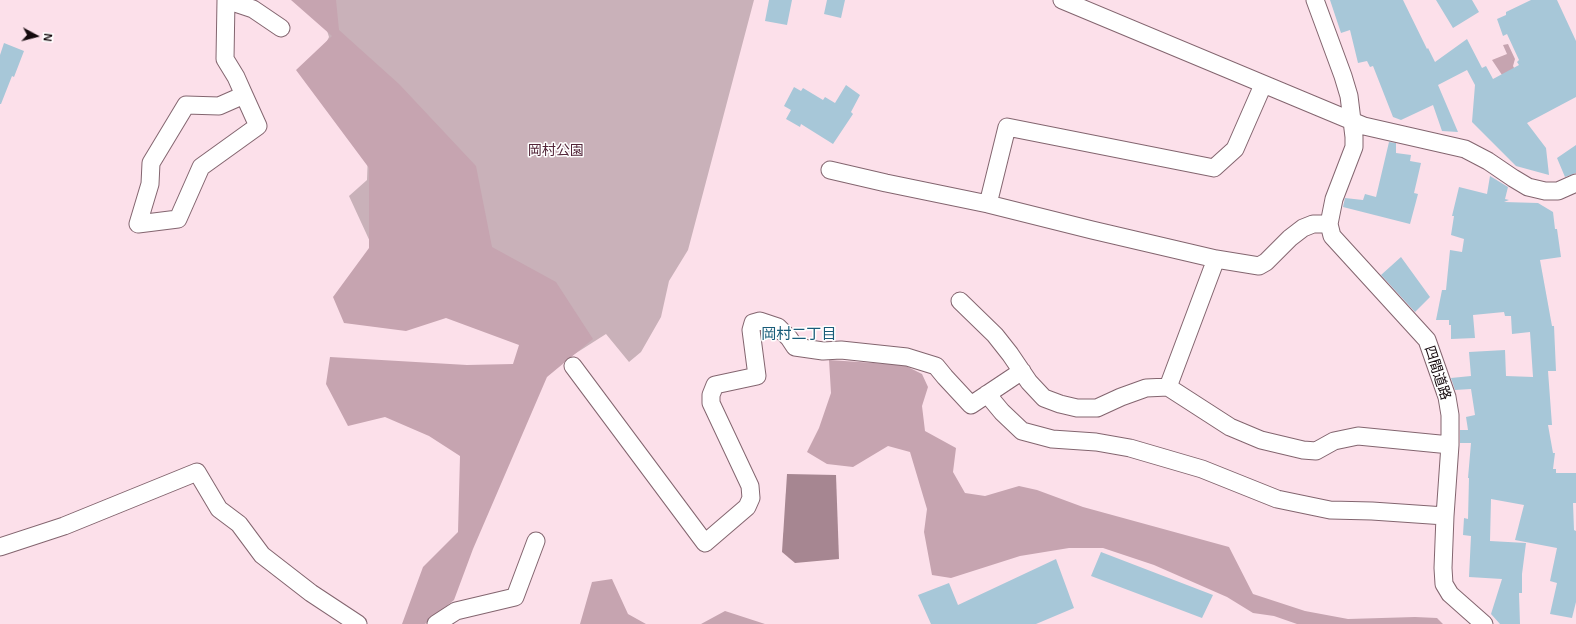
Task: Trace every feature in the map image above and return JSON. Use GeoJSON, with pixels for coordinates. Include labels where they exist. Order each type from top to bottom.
{"type":"FeatureCollection","features":[{"type":"Feature","properties":{"kind":"street"},"geometry":{"type":"LineString","coordinates":[[244,95],[219,106],[186,105],[151,163],[150,184],[138,224],[178,219],[201,168],[258,126],[236,77],[224,59],[226,0],[252,8],[281,28]]}},
{"type":"Feature","properties":{"kind":"street"},"geometry":{"type":"LineString","coordinates":[[1062,0],[1352,122],[1465,150],[1488,161],[1528,187],[1545,191],[1558,191],[1576,183]]}},
{"type":"Feature","properties":{"kind":"street"},"geometry":{"type":"LineString","coordinates":[[830,170],[988,204],[1216,259],[1259,266],[1266,262],[1290,238],[1303,228],[1313,224],[1329,224],[1334,199],[1354,147],[1349,96],[1315,0]]}},
{"type":"Feature","properties":{"kind":"street"},"geometry":{"type":"LineString","coordinates":[[988,204],[1007,127],[1214,168],[1235,149],[1264,85]]}},
{"type":"Feature","properties":{"kind":"street","name":"四間道路"},"geometry":{"type":"LineString","coordinates":[[1329,224],[1332,236],[1427,340],[1446,397],[1450,415],[1450,445],[1443,568],[1444,584],[1450,594],[1484,624]]}},
{"type":"Feature","properties":{"kind":"street"},"geometry":{"type":"LineString","coordinates":[[1168,386],[1216,259]]}},
{"type":"Feature","properties":{"kind":"street"},"geometry":{"type":"LineString","coordinates":[[960,301],[996,335],[1029,382],[1044,398],[1060,404],[1077,408],[1097,408],[1146,388],[1168,386],[1230,427],[1261,440],[1303,450],[1316,451],[1334,441],[1358,436],[1450,445]]}},
{"type":"Feature","properties":{"kind":"street"},"geometry":{"type":"LineString","coordinates":[[573,366],[705,543],[747,507],[751,498],[750,486],[711,404],[711,395],[715,385],[757,376],[751,330],[753,323],[760,321],[778,327],[789,338],[795,347],[823,351],[841,350],[907,357],[936,366],[971,405],[1022,371]]}},
{"type":"Feature","properties":{"kind":"street"},"geometry":{"type":"LineString","coordinates":[[986,394],[1022,431],[1052,439],[1096,442],[1130,448],[1202,469],[1277,499],[1330,510],[1445,516]]}},
{"type":"Feature","properties":{"kind":"street"},"geometry":{"type":"LineString","coordinates":[[0,547],[64,526],[197,472],[219,509],[239,524],[262,555],[311,593],[358,624]]}},
{"type":"Feature","properties":{"kind":"street"},"geometry":{"type":"LineString","coordinates":[[436,624],[456,611],[515,597],[536,541]]}},
{"type":"Feature","properties":{"kind":"green space","name":"岡村公園"},"geometry":{"type":"Polygon","coordinates":[[[316,0],[754,0],[688,250],[669,281],[661,317],[641,352],[629,362],[606,334],[562,362],[378,259],[349,196],[367,180],[368,153],[320,55],[329,37],[316,0]]]}},
{"type":"Feature","properties":{"kind":"shaded area"},"geometry":{"type":"Polygon","coordinates":[[[291,0],[336,0],[339,30],[399,84],[476,166],[492,247],[556,282],[593,339],[547,377],[473,549],[454,600],[425,624],[402,624],[423,567],[458,532],[460,456],[429,436],[385,417],[348,426],[326,384],[330,357],[467,365],[513,364],[519,345],[446,318],[406,331],[344,323],[333,297],[369,248],[369,168],[296,70],[332,36],[291,0]]]}},
{"type":"Feature","properties":{"kind":"shaded area"},"geometry":{"type":"Polygon","coordinates":[[[1508,44],[1515,59],[1513,66],[1522,82],[1512,90],[1492,60],[1507,54],[1503,45],[1508,44]]]}},
{"type":"Feature","properties":{"kind":"shaded area"},"geometry":{"type":"Polygon","coordinates":[[[829,360],[904,365],[922,374],[928,387],[922,406],[925,431],[956,448],[953,472],[965,493],[985,496],[1019,486],[1037,490],[1083,507],[1229,547],[1253,594],[1305,611],[1348,619],[1415,617],[1437,618],[1443,624],[1297,624],[1274,616],[1253,613],[1227,597],[1154,565],[1103,548],[1069,548],[1020,556],[951,578],[932,575],[924,532],[927,509],[910,452],[888,446],[853,467],[827,464],[807,452],[819,428],[831,393],[829,360]]]}},
{"type":"Feature","properties":{"kind":"shaded area"},"geometry":{"type":"Polygon","coordinates":[[[787,474],[836,475],[839,559],[795,563],[782,552],[787,474]]]}},
{"type":"Feature","properties":{"kind":"shaded area"},"geometry":{"type":"Polygon","coordinates":[[[612,579],[628,614],[646,624],[580,624],[592,582],[612,579]]]}},
{"type":"Feature","properties":{"kind":"shaded area"},"geometry":{"type":"Polygon","coordinates":[[[725,611],[765,624],[701,624],[725,611]]]}},
{"type":"Feature","properties":{"kind":"building"},"geometry":{"type":"Polygon","coordinates":[[[769,0],[792,0],[787,25],[765,21],[769,0]]]}},
{"type":"Feature","properties":{"kind":"building"},"geometry":{"type":"Polygon","coordinates":[[[827,0],[845,0],[841,18],[824,14],[827,0]]]}},
{"type":"Feature","properties":{"kind":"building"},"geometry":{"type":"Polygon","coordinates":[[[1330,0],[1403,0],[1435,62],[1467,39],[1482,68],[1486,66],[1493,79],[1519,65],[1517,62],[1519,60],[1507,34],[1503,36],[1497,19],[1506,15],[1506,12],[1531,0],[1557,0],[1576,41],[1576,97],[1527,123],[1546,148],[1549,175],[1516,166],[1472,122],[1475,85],[1467,70],[1438,85],[1458,132],[1442,131],[1433,105],[1401,120],[1393,117],[1373,66],[1370,67],[1367,61],[1358,63],[1350,30],[1341,33],[1330,0]]]}},
{"type":"Feature","properties":{"kind":"building"},"geometry":{"type":"Polygon","coordinates":[[[1436,0],[1472,0],[1479,12],[1453,28],[1436,0]]]}},
{"type":"Feature","properties":{"kind":"building"},"geometry":{"type":"Polygon","coordinates":[[[4,43],[24,51],[14,77],[12,76],[0,104],[0,55],[4,43]]]}},
{"type":"Feature","properties":{"kind":"building"},"geometry":{"type":"Polygon","coordinates":[[[846,85],[860,95],[851,112],[853,114],[833,144],[801,124],[800,127],[786,119],[791,110],[784,106],[794,87],[801,91],[803,88],[823,100],[825,97],[835,103],[846,85]]]}},
{"type":"Feature","properties":{"kind":"building"},"geometry":{"type":"Polygon","coordinates":[[[1389,142],[1396,143],[1396,153],[1411,155],[1410,161],[1421,163],[1414,193],[1418,194],[1410,224],[1343,207],[1345,198],[1363,200],[1365,194],[1376,197],[1389,142]]]}},
{"type":"Feature","properties":{"kind":"building"},"geometry":{"type":"Polygon","coordinates":[[[1576,145],[1576,173],[1565,177],[1557,158],[1576,145]]]}},
{"type":"Feature","properties":{"kind":"building"},"geometry":{"type":"Polygon","coordinates":[[[1490,176],[1508,187],[1505,199],[1509,200],[1504,202],[1538,203],[1553,212],[1555,229],[1557,229],[1561,257],[1540,260],[1552,326],[1554,326],[1556,371],[1548,371],[1552,425],[1548,425],[1553,453],[1555,453],[1553,469],[1556,469],[1556,473],[1576,473],[1576,503],[1573,503],[1574,530],[1576,531],[1576,602],[1572,618],[1550,614],[1557,583],[1550,581],[1557,548],[1515,540],[1524,505],[1491,499],[1490,541],[1526,543],[1522,574],[1522,593],[1519,593],[1520,624],[1500,624],[1491,614],[1502,579],[1469,577],[1471,536],[1463,535],[1464,518],[1468,519],[1468,478],[1471,443],[1460,443],[1460,430],[1468,430],[1466,417],[1475,415],[1471,389],[1455,390],[1451,378],[1471,376],[1469,352],[1505,350],[1506,376],[1533,377],[1530,332],[1512,334],[1511,316],[1505,316],[1504,312],[1473,315],[1475,338],[1451,339],[1451,325],[1449,325],[1449,320],[1436,320],[1442,290],[1446,290],[1450,250],[1462,252],[1464,239],[1451,235],[1454,216],[1452,216],[1459,187],[1487,194],[1490,176]]]}},
{"type":"Feature","properties":{"kind":"building"},"geometry":{"type":"Polygon","coordinates":[[[1401,257],[1430,297],[1415,312],[1381,275],[1401,257]]]}},
{"type":"Feature","properties":{"kind":"building"},"geometry":{"type":"Polygon","coordinates":[[[1101,552],[1213,595],[1202,618],[1091,576],[1101,552]]]}},
{"type":"Feature","properties":{"kind":"building"},"geometry":{"type":"Polygon","coordinates":[[[1056,559],[1074,608],[1036,624],[931,624],[918,595],[949,583],[958,605],[1056,559]]]}},
{"type":"Feature","properties":{"kind":"district","name":"岡村二丁目"},"geometry":{"type":"Point","coordinates":[799,335]}}]}
